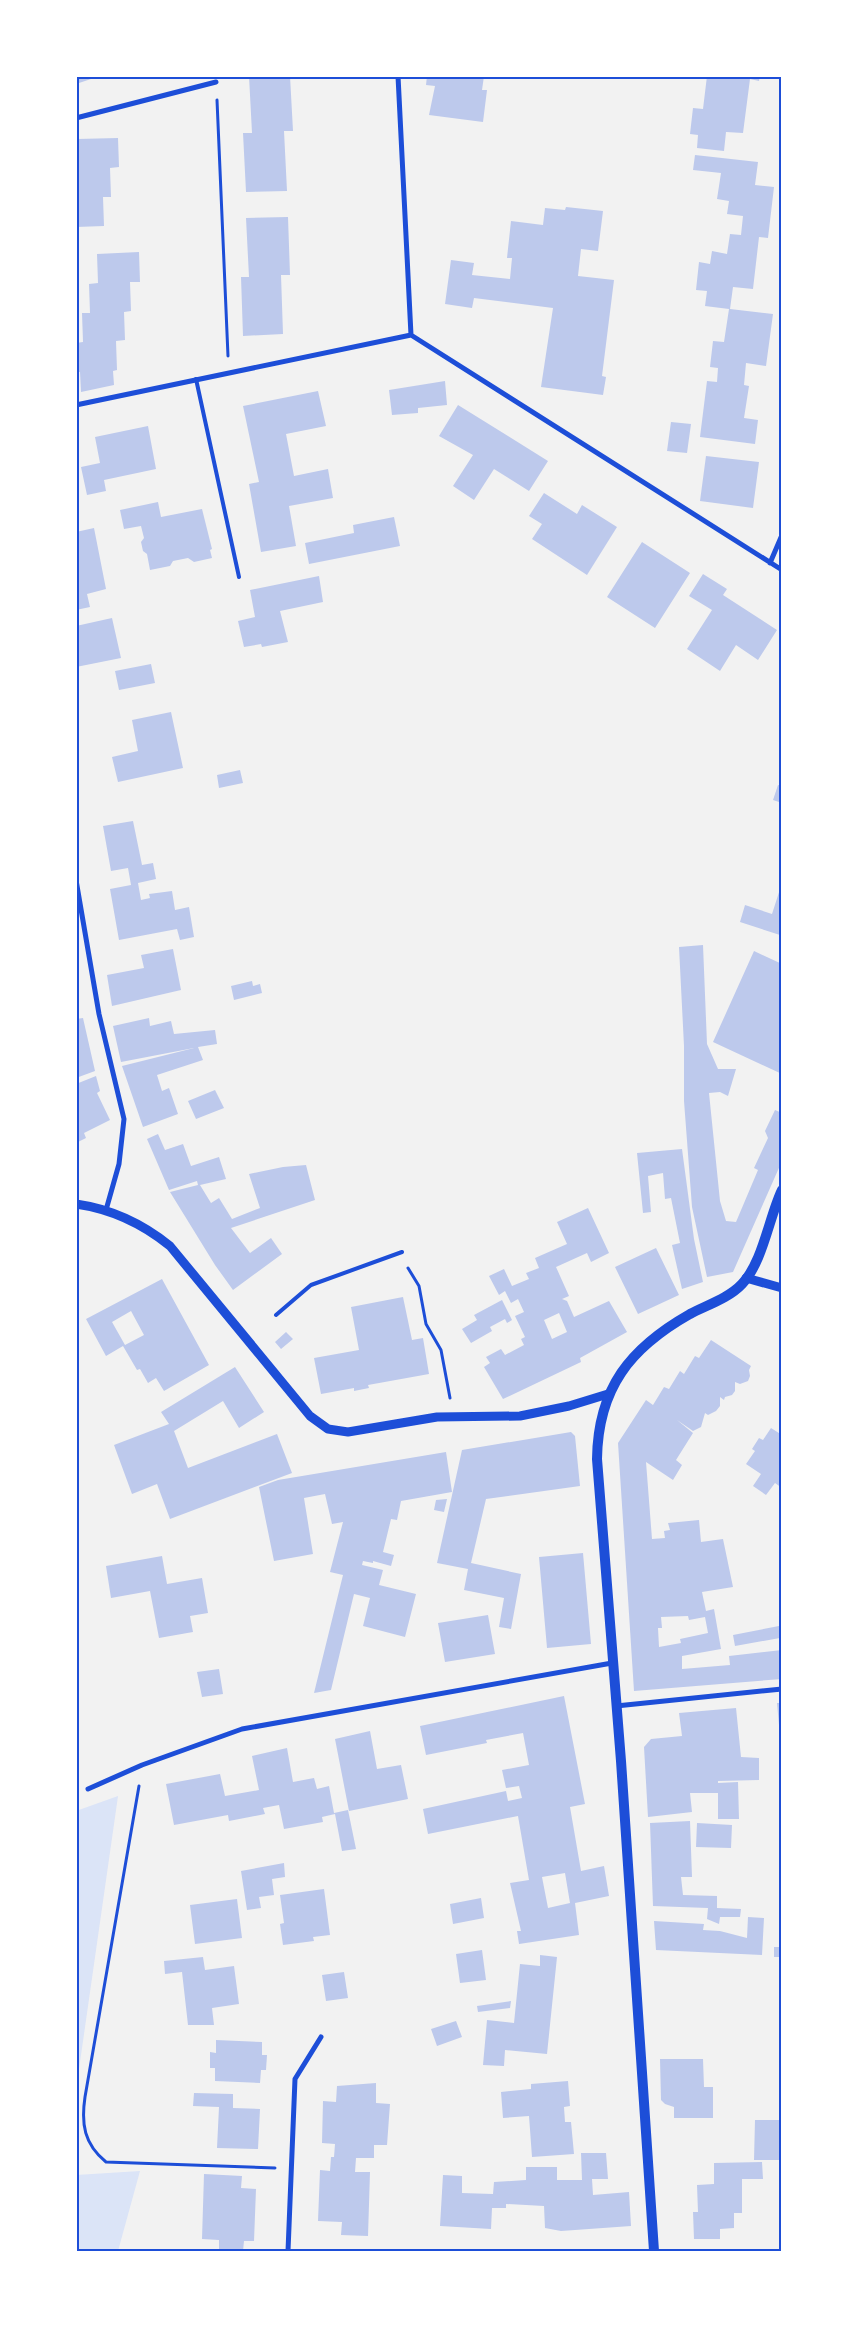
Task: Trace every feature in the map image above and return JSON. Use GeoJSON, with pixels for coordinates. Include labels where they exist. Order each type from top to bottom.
{"type":"FeatureCollection","features":[{"type":"Feature","properties":{"kind":"main road"},"geometry":{"type":"LineString","coordinates":[[654,2251],[597,1458],[598,1432],[608,1394],[622,1369],[639,1351],[682,1319],[732,1292],[746,1278],[758,1254],[782,1190]]}},
{"type":"Feature","properties":{"kind":"street"},"geometry":{"type":"LineString","coordinates":[[398,76],[411,335]]}},
{"type":"Feature","properties":{"kind":"street"},"geometry":{"type":"LineString","coordinates":[[76,118],[216,82]]}},
{"type":"Feature","properties":{"kind":"street"},"geometry":{"type":"LineString","coordinates":[[76,405],[196,378],[411,335],[782,570]]}},
{"type":"Feature","properties":{"kind":"street"},"geometry":{"type":"LineString","coordinates":[[770,562],[782,535]]}},
{"type":"Feature","properties":{"kind":"street"},"geometry":{"type":"LineString","coordinates":[[76,880],[99,1014],[124,1119],[121,1156],[106,1210]]}},
{"type":"Feature","properties":{"kind":"street"},"geometry":{"type":"LineString","coordinates":[[76,1204],[106,1210],[141,1226],[170,1246],[302,1406],[320,1424],[334,1431],[348,1432],[453,1416],[520,1416],[569,1406],[608,1394]]}},
{"type":"Feature","properties":{"kind":"street"},"geometry":{"type":"LineString","coordinates":[[746,1278],[782,1288]]}},
{"type":"Feature","properties":{"kind":"street"},"geometry":{"type":"LineString","coordinates":[[88,1789],[142,1765],[219,1736],[269,1723],[612,1663]]}},
{"type":"Feature","properties":{"kind":"street"},"geometry":{"type":"LineString","coordinates":[[616,1706],[782,1689]]}},
{"type":"Feature","properties":{"kind":"street"},"geometry":{"type":"LineString","coordinates":[[288,2251],[295,2079],[321,2037]]}},
{"type":"Feature","properties":{"kind":"lane"},"geometry":{"type":"LineString","coordinates":[[196,378],[239,578]]}},
{"type":"Feature","properties":{"kind":"lane"},"geometry":{"type":"LineString","coordinates":[[276,1315],[311,1285],[402,1252]]}},
{"type":"Feature","properties":{"kind":"path"},"geometry":{"type":"LineString","coordinates":[[216,82],[229,372]]}},
{"type":"Feature","properties":{"kind":"path"},"geometry":{"type":"LineString","coordinates":[[402,1252],[420,1286],[426,1324],[441,1350],[453,1416]]}},
{"type":"Feature","properties":{"kind":"path"},"geometry":{"type":"LineString","coordinates":[[142,1765],[82,2116],[85,2134],[93,2150],[106,2162],[291,2169]]}},
{"type":"Feature","properties":{"kind":"shaded area"},"geometry":{"type":"Polygon","coordinates":[[[118,1796],[76,2090],[76,1811],[118,1796]]]}},
{"type":"Feature","properties":{"kind":"shaded area"},"geometry":{"type":"Polygon","coordinates":[[[140,2171],[118,2251],[76,2251],[76,2175],[140,2171]]]}},
{"type":"Feature","properties":{"kind":"building"},"geometry":{"type":"Polygon","coordinates":[[[76,76],[91,76],[91,79],[76,84],[76,76]]]}},
{"type":"Feature","properties":{"kind":"building"},"geometry":{"type":"Polygon","coordinates":[[[249,76],[290,76],[293,131],[284,131],[287,191],[246,192],[243,133],[252,133],[249,76]]]}},
{"type":"Feature","properties":{"kind":"building"},"geometry":{"type":"Polygon","coordinates":[[[427,76],[484,76],[482,90],[487,90],[483,122],[429,115],[435,86],[426,85],[427,76]]]}},
{"type":"Feature","properties":{"kind":"building"},"geometry":{"type":"Polygon","coordinates":[[[707,76],[760,76],[759,81],[750,79],[743,133],[726,132],[724,151],[697,148],[698,135],[690,134],[693,108],[703,109],[707,76]]]}},
{"type":"Feature","properties":{"kind":"building"},"geometry":{"type":"Polygon","coordinates":[[[118,138],[119,167],[110,168],[111,197],[103,197],[104,226],[76,227],[77,139],[118,138]]]}},
{"type":"Feature","properties":{"kind":"building"},"geometry":{"type":"Polygon","coordinates":[[[695,155],[758,162],[755,185],[774,187],[768,238],[759,237],[753,289],[733,287],[730,309],[773,314],[766,366],[746,363],[744,385],[749,386],[744,418],[758,420],[755,444],[700,437],[707,381],[717,382],[718,368],[710,367],[713,341],[724,342],[729,309],[705,306],[707,291],[696,290],[699,262],[710,264],[712,251],[727,254],[730,234],[741,235],[743,216],[727,214],[729,201],[717,199],[721,173],[693,170],[695,155]]]}},
{"type":"Feature","properties":{"kind":"building"},"geometry":{"type":"Polygon","coordinates":[[[566,207],[603,211],[598,251],[581,249],[578,276],[614,280],[602,376],[606,377],[603,395],[541,387],[553,308],[474,298],[472,308],[445,304],[451,260],[474,263],[472,275],[510,279],[512,258],[507,258],[511,221],[543,225],[545,208],[565,210],[566,207]]]}},
{"type":"Feature","properties":{"kind":"building"},"geometry":{"type":"Polygon","coordinates":[[[288,217],[290,275],[281,275],[283,334],[243,336],[241,277],[249,277],[246,218],[288,217]]]}},
{"type":"Feature","properties":{"kind":"building"},"geometry":{"type":"Polygon","coordinates":[[[139,252],[140,282],[130,282],[131,311],[124,312],[125,340],[116,341],[117,370],[113,371],[114,385],[81,392],[80,372],[76,372],[76,343],[83,342],[82,313],[90,313],[89,284],[98,283],[97,254],[139,252]]]}},
{"type":"Feature","properties":{"kind":"building"},"geometry":{"type":"Polygon","coordinates":[[[445,381],[447,405],[418,408],[418,413],[392,415],[389,390],[445,381]]]}},
{"type":"Feature","properties":{"kind":"building"},"geometry":{"type":"Polygon","coordinates":[[[318,391],[326,426],[286,434],[294,476],[328,469],[333,498],[289,506],[296,546],[261,552],[249,484],[259,482],[243,406],[318,391]]]}},
{"type":"Feature","properties":{"kind":"building"},"geometry":{"type":"Polygon","coordinates":[[[458,405],[548,461],[529,491],[494,469],[474,500],[453,486],[473,455],[439,436],[458,405]]]}},
{"type":"Feature","properties":{"kind":"building"},"geometry":{"type":"Polygon","coordinates":[[[671,422],[691,424],[687,453],[667,451],[671,422]]]}},
{"type":"Feature","properties":{"kind":"building"},"geometry":{"type":"Polygon","coordinates":[[[148,426],[156,469],[104,480],[106,491],[87,495],[81,467],[100,463],[95,437],[148,426]]]}},
{"type":"Feature","properties":{"kind":"building"},"geometry":{"type":"Polygon","coordinates":[[[706,456],[759,462],[753,508],[700,501],[706,456]]]}},
{"type":"Feature","properties":{"kind":"building"},"geometry":{"type":"Polygon","coordinates":[[[544,493],[577,514],[582,505],[617,527],[587,575],[532,539],[542,524],[529,516],[544,493]]]}},
{"type":"Feature","properties":{"kind":"building"},"geometry":{"type":"Polygon","coordinates":[[[158,502],[161,517],[202,509],[212,549],[210,550],[212,558],[194,562],[188,558],[173,561],[170,566],[150,570],[147,554],[143,551],[141,542],[144,538],[141,526],[124,529],[120,510],[158,502]]]}},
{"type":"Feature","properties":{"kind":"building"},"geometry":{"type":"Polygon","coordinates":[[[394,517],[400,546],[309,564],[305,543],[354,533],[353,525],[394,517]]]}},
{"type":"Feature","properties":{"kind":"building"},"geometry":{"type":"Polygon","coordinates":[[[94,528],[106,589],[87,594],[90,607],[76,610],[76,532],[94,528]]]}},
{"type":"Feature","properties":{"kind":"building"},"geometry":{"type":"Polygon","coordinates":[[[642,542],[690,573],[655,628],[607,597],[642,542]]]}},
{"type":"Feature","properties":{"kind":"building"},"geometry":{"type":"Polygon","coordinates":[[[703,574],[727,589],[723,595],[777,630],[758,660],[736,645],[720,671],[687,649],[712,610],[689,596],[703,574]]]}},
{"type":"Feature","properties":{"kind":"building"},"geometry":{"type":"Polygon","coordinates":[[[319,576],[323,602],[280,611],[288,642],[262,647],[261,644],[244,647],[238,621],[255,617],[250,590],[319,576]]]}},
{"type":"Feature","properties":{"kind":"building"},"geometry":{"type":"Polygon","coordinates":[[[112,618],[121,658],[76,667],[76,626],[112,618]]]}},
{"type":"Feature","properties":{"kind":"building"},"geometry":{"type":"Polygon","coordinates":[[[151,664],[155,683],[119,690],[115,671],[151,664]]]}},
{"type":"Feature","properties":{"kind":"building"},"geometry":{"type":"Polygon","coordinates":[[[171,712],[183,768],[118,782],[112,757],[138,751],[132,720],[171,712]]]}},
{"type":"Feature","properties":{"kind":"building"},"geometry":{"type":"Polygon","coordinates":[[[240,770],[243,783],[219,788],[217,775],[240,770]]]}},
{"type":"Feature","properties":{"kind":"building"},"geometry":{"type":"Polygon","coordinates":[[[778,785],[782,786],[782,803],[773,800],[778,785]]]}},
{"type":"Feature","properties":{"kind":"building"},"geometry":{"type":"Polygon","coordinates":[[[133,821],[142,865],[153,863],[156,879],[138,883],[141,900],[150,898],[149,894],[172,891],[175,910],[189,907],[194,937],[180,940],[177,929],[119,940],[110,889],[131,885],[128,868],[111,871],[103,826],[133,821]]]}},
{"type":"Feature","properties":{"kind":"building"},"geometry":{"type":"Polygon","coordinates":[[[781,886],[780,935],[740,922],[745,905],[772,914],[781,886]]]}},
{"type":"Feature","properties":{"kind":"building"},"geometry":{"type":"Polygon","coordinates":[[[703,945],[707,1044],[718,1069],[736,1069],[728,1096],[720,1092],[709,1093],[720,1201],[726,1221],[736,1222],[758,1170],[754,1168],[768,1138],[765,1131],[775,1110],[782,1113],[782,1161],[733,1272],[707,1277],[692,1207],[684,1101],[684,1046],[679,947],[703,945]]]}},
{"type":"Feature","properties":{"kind":"building"},"geometry":{"type":"Polygon","coordinates":[[[173,949],[181,990],[112,1006],[107,975],[144,968],[141,955],[173,949]]]}},
{"type":"Feature","properties":{"kind":"building"},"geometry":{"type":"Polygon","coordinates":[[[754,951],[782,964],[782,1074],[713,1042],[754,951]]]}},
{"type":"Feature","properties":{"kind":"building"},"geometry":{"type":"Polygon","coordinates":[[[252,981],[253,986],[260,984],[262,993],[234,1000],[231,986],[252,981]]]}},
{"type":"Feature","properties":{"kind":"building"},"geometry":{"type":"Polygon","coordinates":[[[83,1018],[95,1071],[76,1078],[76,1019],[83,1018]]]}},
{"type":"Feature","properties":{"kind":"building"},"geometry":{"type":"Polygon","coordinates":[[[149,1018],[150,1026],[171,1021],[174,1034],[215,1030],[217,1044],[198,1047],[203,1060],[157,1075],[162,1091],[169,1088],[178,1114],[143,1127],[122,1066],[194,1048],[121,1062],[113,1026],[149,1018]]]}},
{"type":"Feature","properties":{"kind":"building"},"geometry":{"type":"Polygon","coordinates":[[[96,1076],[100,1091],[97,1093],[110,1120],[84,1133],[86,1138],[76,1143],[76,1084],[96,1076]]]}},
{"type":"Feature","properties":{"kind":"building"},"geometry":{"type":"Polygon","coordinates":[[[215,1090],[224,1108],[196,1119],[188,1101],[215,1090]]]}},
{"type":"Feature","properties":{"kind":"building"},"geometry":{"type":"Polygon","coordinates":[[[158,1134],[165,1150],[183,1144],[191,1166],[219,1157],[226,1179],[200,1185],[211,1203],[219,1198],[232,1219],[260,1208],[249,1174],[283,1167],[306,1165],[315,1200],[231,1228],[250,1253],[271,1238],[282,1254],[233,1290],[215,1265],[170,1192],[198,1185],[197,1181],[169,1190],[147,1139],[158,1134]]]}},
{"type":"Feature","properties":{"kind":"building"},"geometry":{"type":"Polygon","coordinates":[[[682,1149],[694,1239],[703,1282],[682,1289],[672,1245],[680,1243],[671,1198],[665,1199],[663,1173],[648,1176],[651,1212],[643,1213],[637,1153],[682,1149]]]}},
{"type":"Feature","properties":{"kind":"building"},"geometry":{"type":"Polygon","coordinates":[[[588,1208],[609,1253],[591,1262],[587,1253],[556,1267],[569,1296],[562,1299],[567,1301],[574,1317],[609,1301],[627,1332],[580,1358],[581,1362],[503,1399],[484,1367],[490,1363],[486,1357],[501,1349],[505,1355],[524,1345],[521,1339],[525,1337],[515,1316],[524,1312],[518,1299],[511,1303],[505,1291],[499,1295],[489,1276],[504,1269],[512,1286],[529,1279],[526,1273],[539,1268],[535,1258],[567,1244],[557,1222],[588,1208]],[[559,1313],[544,1320],[552,1339],[567,1332],[559,1313]]]}},
{"type":"Feature","properties":{"kind":"building"},"geometry":{"type":"Polygon","coordinates":[[[656,1248],[679,1295],[638,1314],[615,1267],[656,1248]]]}},
{"type":"Feature","properties":{"kind":"building"},"geometry":{"type":"Polygon","coordinates":[[[162,1279],[209,1365],[164,1391],[156,1378],[148,1383],[140,1369],[137,1370],[123,1346],[106,1356],[86,1319],[162,1279]],[[131,1311],[112,1322],[125,1345],[144,1335],[131,1311]]]}},
{"type":"Feature","properties":{"kind":"building"},"geometry":{"type":"Polygon","coordinates":[[[403,1297],[412,1340],[423,1338],[429,1374],[368,1385],[369,1388],[354,1391],[354,1388],[321,1394],[314,1358],[359,1350],[351,1307],[403,1297]]]}},
{"type":"Feature","properties":{"kind":"building"},"geometry":{"type":"Polygon","coordinates":[[[502,1300],[512,1320],[507,1323],[505,1319],[490,1327],[492,1331],[471,1343],[462,1329],[477,1320],[474,1315],[502,1300]]]}},
{"type":"Feature","properties":{"kind":"building"},"geometry":{"type":"Polygon","coordinates":[[[286,1332],[293,1339],[281,1349],[275,1342],[286,1332]]]}},
{"type":"Feature","properties":{"kind":"building"},"geometry":{"type":"Polygon","coordinates":[[[711,1340],[751,1366],[748,1381],[740,1384],[735,1382],[735,1391],[732,1395],[725,1397],[724,1400],[720,1397],[720,1406],[716,1411],[708,1415],[705,1413],[701,1427],[693,1431],[677,1420],[693,1433],[676,1460],[682,1465],[673,1480],[646,1462],[652,1539],[665,1538],[664,1531],[670,1530],[668,1523],[699,1520],[701,1542],[723,1539],[733,1587],[702,1592],[706,1611],[714,1609],[721,1649],[682,1656],[682,1669],[730,1665],[729,1656],[782,1650],[782,1679],[634,1691],[618,1443],[646,1400],[653,1405],[664,1387],[669,1389],[680,1371],[684,1374],[695,1356],[699,1358],[711,1340]],[[688,1616],[661,1617],[662,1628],[658,1628],[659,1647],[681,1643],[680,1639],[708,1633],[705,1617],[689,1620],[688,1616]]]}},
{"type":"Feature","properties":{"kind":"building"},"geometry":{"type":"Polygon","coordinates":[[[235,1367],[264,1412],[239,1428],[223,1401],[174,1431],[188,1468],[277,1434],[292,1473],[170,1519],[157,1484],[132,1494],[114,1445],[169,1424],[161,1412],[235,1367]]]}},
{"type":"Feature","properties":{"kind":"building"},"geometry":{"type":"Polygon","coordinates":[[[771,1428],[782,1435],[782,1488],[775,1483],[766,1495],[753,1486],[761,1474],[746,1464],[755,1451],[752,1449],[759,1438],[763,1440],[771,1428]]]}},
{"type":"Feature","properties":{"kind":"building"},"geometry":{"type":"Polygon","coordinates":[[[571,1432],[575,1436],[580,1486],[486,1499],[471,1563],[521,1574],[511,1629],[499,1627],[504,1598],[464,1590],[468,1569],[437,1563],[462,1450],[571,1432]]]}},
{"type":"Feature","properties":{"kind":"building"},"geometry":{"type":"Polygon","coordinates":[[[446,1452],[452,1492],[401,1501],[397,1520],[391,1519],[383,1552],[394,1555],[391,1566],[373,1561],[373,1563],[363,1561],[362,1565],[383,1570],[379,1585],[416,1594],[405,1637],[363,1626],[370,1598],[354,1594],[331,1690],[314,1693],[343,1575],[330,1572],[343,1522],[332,1524],[325,1494],[304,1498],[313,1554],[274,1561],[259,1487],[278,1480],[446,1452]]]}},
{"type":"Feature","properties":{"kind":"building"},"geometry":{"type":"Polygon","coordinates":[[[447,1499],[444,1512],[434,1510],[436,1500],[447,1499]]]}},
{"type":"Feature","properties":{"kind":"building"},"geometry":{"type":"Polygon","coordinates":[[[583,1553],[591,1644],[547,1648],[539,1557],[583,1553]]]}},
{"type":"Feature","properties":{"kind":"building"},"geometry":{"type":"Polygon","coordinates":[[[162,1556],[167,1584],[202,1578],[208,1613],[190,1616],[193,1632],[159,1638],[150,1591],[111,1598],[106,1566],[162,1556]]]}},
{"type":"Feature","properties":{"kind":"building"},"geometry":{"type":"Polygon","coordinates":[[[488,1615],[495,1654],[445,1662],[438,1623],[488,1615]]]}},
{"type":"Feature","properties":{"kind":"building"},"geometry":{"type":"Polygon","coordinates":[[[779,1626],[780,1638],[735,1646],[733,1635],[779,1626]]]}},
{"type":"Feature","properties":{"kind":"building"},"geometry":{"type":"Polygon","coordinates":[[[219,1669],[223,1694],[202,1697],[197,1672],[219,1669]]]}},
{"type":"Feature","properties":{"kind":"building"},"geometry":{"type":"Polygon","coordinates":[[[564,1696],[585,1804],[570,1807],[581,1871],[604,1866],[609,1896],[575,1903],[579,1935],[519,1944],[517,1931],[521,1931],[510,1883],[529,1880],[518,1816],[428,1834],[423,1809],[506,1791],[508,1801],[522,1798],[519,1786],[506,1788],[502,1770],[529,1765],[523,1733],[486,1740],[487,1743],[426,1755],[420,1726],[564,1696]],[[565,1873],[542,1877],[548,1908],[570,1903],[565,1873]]]}},
{"type":"Feature","properties":{"kind":"building"},"geometry":{"type":"Polygon","coordinates":[[[777,1703],[782,1703],[782,1736],[780,1736],[777,1703]]]}},
{"type":"Feature","properties":{"kind":"building"},"geometry":{"type":"Polygon","coordinates":[[[736,1708],[741,1757],[759,1758],[759,1780],[718,1781],[718,1783],[738,1782],[739,1819],[718,1819],[718,1793],[690,1793],[692,1812],[648,1817],[644,1747],[651,1739],[682,1736],[679,1713],[736,1708]]]}},
{"type":"Feature","properties":{"kind":"building"},"geometry":{"type":"Polygon","coordinates":[[[370,1731],[377,1769],[401,1765],[408,1799],[349,1811],[335,1739],[370,1731]]]}},
{"type":"Feature","properties":{"kind":"building"},"geometry":{"type":"Polygon","coordinates":[[[287,1748],[293,1782],[314,1778],[317,1789],[329,1786],[334,1813],[348,1810],[356,1849],[342,1851],[335,1814],[322,1817],[323,1822],[284,1829],[279,1805],[263,1808],[265,1814],[229,1821],[228,1815],[174,1825],[166,1784],[220,1774],[225,1796],[259,1790],[252,1756],[287,1748]]]}},
{"type":"Feature","properties":{"kind":"building"},"geometry":{"type":"Polygon","coordinates":[[[690,1821],[692,1877],[681,1877],[683,1895],[717,1896],[717,1908],[741,1909],[740,1917],[720,1917],[719,1924],[707,1919],[708,1908],[653,1906],[650,1823],[690,1821]]]}},
{"type":"Feature","properties":{"kind":"building"},"geometry":{"type":"Polygon","coordinates":[[[697,1823],[732,1825],[731,1848],[696,1847],[697,1823]]]}},
{"type":"Feature","properties":{"kind":"building"},"geometry":{"type":"Polygon","coordinates":[[[284,1863],[285,1877],[272,1879],[274,1895],[259,1897],[261,1908],[247,1910],[241,1871],[284,1863]]]}},
{"type":"Feature","properties":{"kind":"building"},"geometry":{"type":"Polygon","coordinates":[[[324,1889],[330,1935],[313,1937],[314,1941],[283,1945],[280,1924],[284,1923],[280,1895],[324,1889]]]}},
{"type":"Feature","properties":{"kind":"building"},"geometry":{"type":"Polygon","coordinates":[[[481,1898],[484,1918],[453,1924],[450,1904],[481,1898]]]}},
{"type":"Feature","properties":{"kind":"building"},"geometry":{"type":"Polygon","coordinates":[[[237,1899],[242,1938],[195,1944],[190,1905],[237,1899]]]}},
{"type":"Feature","properties":{"kind":"building"},"geometry":{"type":"Polygon","coordinates":[[[748,1917],[764,1918],[762,1955],[656,1950],[654,1921],[704,1924],[703,1930],[720,1931],[747,1938],[748,1917]]]}},
{"type":"Feature","properties":{"kind":"building"},"geometry":{"type":"Polygon","coordinates":[[[774,1947],[782,1947],[782,1957],[774,1957],[774,1947]]]}},
{"type":"Feature","properties":{"kind":"building"},"geometry":{"type":"Polygon","coordinates":[[[482,1950],[486,1980],[460,1983],[456,1954],[482,1950]]]}},
{"type":"Feature","properties":{"kind":"building"},"geometry":{"type":"Polygon","coordinates":[[[540,1955],[557,1957],[547,2054],[505,2050],[504,2066],[483,2065],[487,2020],[514,2023],[520,1964],[540,1966],[540,1955]]]}},
{"type":"Feature","properties":{"kind":"building"},"geometry":{"type":"Polygon","coordinates":[[[203,1957],[205,1970],[234,1966],[239,2004],[212,2008],[214,2025],[188,2025],[182,1972],[165,1974],[164,1961],[203,1957]]]}},
{"type":"Feature","properties":{"kind":"building"},"geometry":{"type":"Polygon","coordinates":[[[344,1972],[348,1998],[326,2001],[322,1975],[344,1972]]]}},
{"type":"Feature","properties":{"kind":"building"},"geometry":{"type":"Polygon","coordinates":[[[511,2001],[510,2008],[478,2012],[477,2006],[511,2001]]]}},
{"type":"Feature","properties":{"kind":"building"},"geometry":{"type":"Polygon","coordinates":[[[456,2021],[462,2037],[437,2046],[431,2029],[456,2021]]]}},
{"type":"Feature","properties":{"kind":"building"},"geometry":{"type":"Polygon","coordinates":[[[216,2040],[262,2042],[262,2055],[267,2055],[266,2070],[261,2070],[260,2083],[215,2081],[215,2068],[210,2068],[210,2052],[216,2053],[216,2040]]]}},
{"type":"Feature","properties":{"kind":"building"},"geometry":{"type":"Polygon","coordinates":[[[660,2059],[703,2059],[704,2087],[713,2087],[713,2118],[674,2118],[674,2107],[665,2104],[661,2100],[660,2059]]]}},
{"type":"Feature","properties":{"kind":"building"},"geometry":{"type":"Polygon","coordinates":[[[568,2081],[570,2106],[564,2107],[565,2122],[571,2122],[574,2154],[532,2157],[529,2116],[503,2118],[501,2092],[531,2089],[531,2084],[568,2081]]]}},
{"type":"Feature","properties":{"kind":"building"},"geometry":{"type":"Polygon","coordinates":[[[376,2083],[376,2103],[390,2104],[387,2145],[374,2145],[374,2158],[356,2158],[355,2172],[370,2172],[368,2236],[341,2235],[342,2222],[318,2221],[320,2170],[330,2171],[331,2157],[334,2157],[335,2144],[322,2143],[323,2101],[336,2102],[337,2086],[376,2083]]]}},
{"type":"Feature","properties":{"kind":"building"},"geometry":{"type":"Polygon","coordinates":[[[194,2093],[233,2094],[233,2108],[260,2109],[258,2149],[217,2148],[219,2107],[193,2106],[194,2093]]]}},
{"type":"Feature","properties":{"kind":"building"},"geometry":{"type":"Polygon","coordinates":[[[755,2120],[781,2120],[781,2160],[754,2160],[755,2120]]]}},
{"type":"Feature","properties":{"kind":"building"},"geometry":{"type":"Polygon","coordinates":[[[581,2153],[606,2153],[608,2179],[592,2179],[593,2195],[629,2192],[631,2226],[561,2231],[545,2228],[544,2206],[506,2204],[506,2208],[492,2208],[491,2229],[440,2226],[443,2175],[462,2176],[462,2193],[493,2194],[494,2182],[526,2180],[526,2167],[557,2167],[557,2180],[582,2180],[581,2153]]]}},
{"type":"Feature","properties":{"kind":"building"},"geometry":{"type":"Polygon","coordinates":[[[762,2162],[763,2179],[742,2179],[742,2213],[734,2213],[734,2228],[720,2229],[720,2239],[694,2239],[693,2212],[698,2212],[697,2185],[714,2184],[714,2163],[762,2162]]]}},
{"type":"Feature","properties":{"kind":"building"},"geometry":{"type":"Polygon","coordinates":[[[204,2174],[242,2176],[241,2188],[256,2189],[254,2241],[244,2241],[243,2251],[219,2251],[219,2240],[202,2239],[204,2174]]]}}]}
